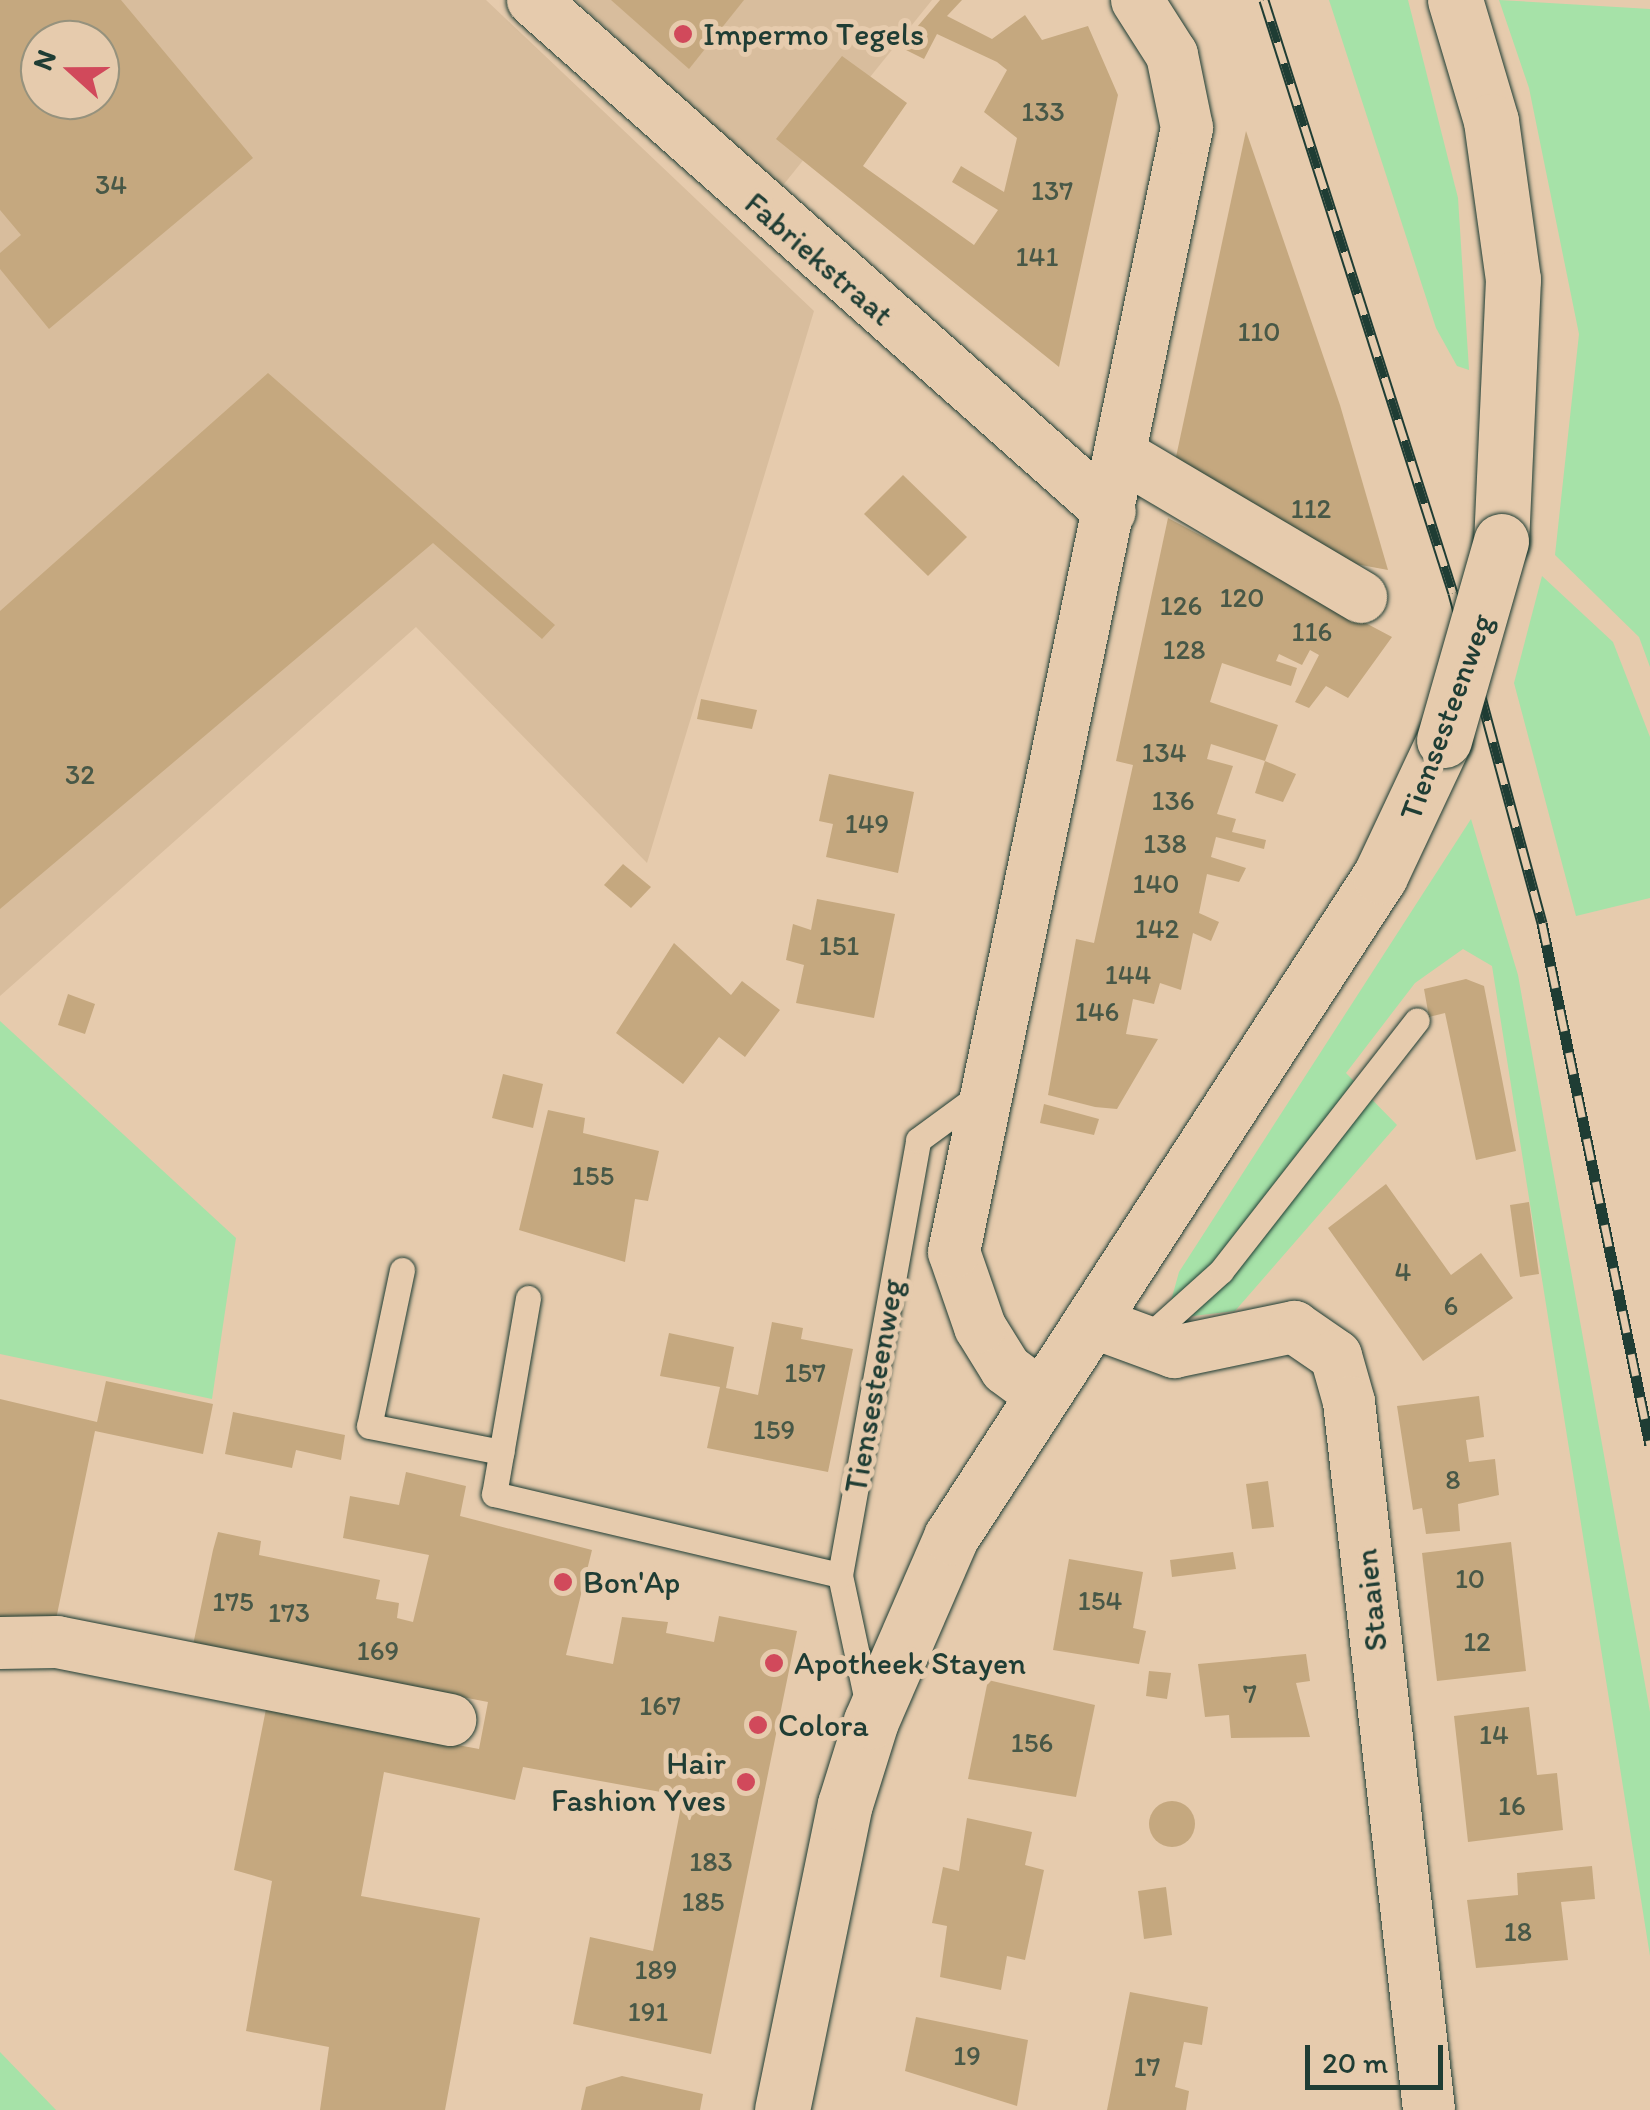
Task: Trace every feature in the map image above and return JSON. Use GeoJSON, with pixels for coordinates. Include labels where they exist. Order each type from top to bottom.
{"type":"FeatureCollection","features":[{"type":"Feature","properties":{"kind":"main road","name":"Tiensesteenweg"},"geometry":{"type":"LineString","coordinates":[[782,2110],[871,1721],[951,1536],[1380,876],[1425,786],[1483,620],[1511,446],[1516,359],[1504,192],[1455,0]]}},
{"type":"Feature","properties":{"kind":"street","name":"Fabriekstraat"},"geometry":{"type":"LineString","coordinates":[[533,0],[1110,512]]}},
{"type":"Feature","properties":{"kind":"street","name":"Tiensesteenweg"},"geometry":{"type":"LineString","coordinates":[[1041,1395],[1006,1369],[960,1289],[954,1252],[992,1086],[1187,128],[1172,55],[1137,0]]}},
{"type":"Feature","properties":{"kind":"street"},"geometry":{"type":"LineString","coordinates":[[1122,455],[1361,597]]}},
{"type":"Feature","properties":{"kind":"street","name":"Staaien"},"geometry":{"type":"LineString","coordinates":[[1090,1321],[1140,1344],[1174,1352],[1294,1328],[1336,1356],[1349,1402],[1429,2110]]}},
{"type":"Feature","properties":{"kind":"street"},"geometry":{"type":"LineString","coordinates":[[0,1643],[57,1642],[450,1720]]}},
{"type":"Feature","properties":{"kind":"lane"},"geometry":{"type":"LineString","coordinates":[[1140,1344],[1221,1271],[1417,1020]]}},
{"type":"Feature","properties":{"kind":"lane","name":"Tiensesteenweg"},"geometry":{"type":"LineString","coordinates":[[871,1721],[840,1575],[918,1140],[992,1086]]}},
{"type":"Feature","properties":{"kind":"lane"},"geometry":{"type":"LineString","coordinates":[[402,1270],[369,1426],[501,1452]]}},
{"type":"Feature","properties":{"kind":"lane"},"geometry":{"type":"LineString","coordinates":[[528,1298],[494,1494],[840,1575]]}},
{"type":"Feature","properties":{"kind":"shaded area"},"geometry":{"type":"Polygon","coordinates":[[[0,0],[486,0],[814,311],[647,863],[416,627],[0,996],[0,0]]]}},
{"type":"Feature","properties":{"kind":"shaded area"},"geometry":{"type":"Polygon","coordinates":[[[576,0],[932,0],[780,189],[576,0]]]}},
{"type":"Feature","properties":{"kind":"green space"},"geometry":{"type":"Polygon","coordinates":[[[1329,0],[1408,0],[1458,198],[1469,370],[1457,366],[1436,328],[1329,0]]]}},
{"type":"Feature","properties":{"kind":"green space"},"geometry":{"type":"Polygon","coordinates":[[[1499,0],[1650,9],[1650,667],[1639,637],[1555,555],[1579,334],[1529,88],[1499,0]]]}},
{"type":"Feature","properties":{"kind":"green space"},"geometry":{"type":"Polygon","coordinates":[[[1542,576],[1613,642],[1650,737],[1650,898],[1576,916],[1514,683],[1542,576]]]}},
{"type":"Feature","properties":{"kind":"green space"},"geometry":{"type":"Polygon","coordinates":[[[1471,819],[1518,975],[1650,1712],[1650,1956],[1492,966],[1463,949],[1415,983],[1346,1073],[1397,1125],[1235,1311],[1176,1318],[1171,1301],[1179,1272],[1471,819]]]}},
{"type":"Feature","properties":{"kind":"green space"},"geometry":{"type":"Polygon","coordinates":[[[0,1021],[236,1238],[212,1399],[0,1354],[0,1021]]]}},
{"type":"Feature","properties":{"kind":"green space"},"geometry":{"type":"Polygon","coordinates":[[[0,2052],[56,2110],[0,2110],[0,2052]]]}},
{"type":"Feature","properties":{"kind":"building"},"geometry":{"type":"Polygon","coordinates":[[[0,0],[121,0],[253,158],[49,329],[0,269],[0,253],[21,235],[0,210],[0,0]]]}},
{"type":"Feature","properties":{"kind":"building","name":"Impermo Tegels"},"geometry":{"type":"Polygon","coordinates":[[[611,0],[744,0],[689,69],[611,0]]]}},
{"type":"Feature","properties":{"kind":"building"},"geometry":{"type":"Polygon","coordinates":[[[940,0],[962,0],[947,16],[992,39],[1025,15],[1042,40],[1088,26],[1118,95],[1059,367],[776,139],[842,56],[907,103],[863,166],[974,245],[998,210],[952,182],[961,166],[1004,192],[1017,138],[984,112],[1007,70],[997,62],[937,34],[924,59],[900,47],[940,0]]]}},
{"type":"Feature","properties":{"kind":"building"},"geometry":{"type":"Polygon","coordinates":[[[1246,131],[1340,405],[1388,570],[1329,559],[1176,457],[1246,131]]]}},
{"type":"Feature","properties":{"kind":"building"},"geometry":{"type":"Polygon","coordinates":[[[268,373],[555,625],[542,639],[433,543],[0,909],[0,611],[268,373]]]}},
{"type":"Feature","properties":{"kind":"building"},"geometry":{"type":"Polygon","coordinates":[[[903,475],[967,537],[928,576],[864,514],[903,475]]]}},
{"type":"Feature","properties":{"kind":"building"},"geometry":{"type":"Polygon","coordinates":[[[1168,518],[1392,637],[1348,698],[1326,686],[1309,708],[1295,702],[1319,655],[1310,650],[1302,665],[1279,654],[1276,661],[1297,668],[1291,686],[1222,663],[1210,702],[1278,725],[1265,761],[1211,744],[1207,759],[1233,766],[1217,814],[1236,819],[1232,832],[1266,840],[1264,849],[1216,837],[1211,857],[1246,868],[1239,882],[1207,874],[1199,913],[1219,922],[1211,941],[1193,933],[1181,990],[1160,983],[1154,1004],[1133,999],[1126,1034],[1158,1039],[1117,1109],[1095,1107],[1048,1095],[1076,939],[1094,943],[1133,765],[1116,761],[1168,518]]]}},
{"type":"Feature","properties":{"kind":"building"},"geometry":{"type":"Polygon","coordinates":[[[701,699],[757,710],[752,729],[697,719],[701,699]]]}},
{"type":"Feature","properties":{"kind":"building"},"geometry":{"type":"Polygon","coordinates":[[[1265,761],[1296,774],[1283,802],[1255,793],[1265,761]]]}},
{"type":"Feature","properties":{"kind":"building"},"geometry":{"type":"Polygon","coordinates":[[[829,774],[914,792],[898,873],[826,857],[833,824],[819,821],[829,774]]]}},
{"type":"Feature","properties":{"kind":"building"},"geometry":{"type":"Polygon","coordinates":[[[623,864],[651,887],[631,908],[604,885],[623,864]]]}},
{"type":"Feature","properties":{"kind":"building"},"geometry":{"type":"Polygon","coordinates":[[[817,899],[895,914],[874,1018],[796,1003],[804,965],[786,960],[793,924],[811,930],[817,899]]]}},
{"type":"Feature","properties":{"kind":"building"},"geometry":{"type":"Polygon","coordinates":[[[674,943],[731,995],[742,981],[780,1010],[745,1057],[719,1037],[683,1084],[616,1033],[674,943]]]}},
{"type":"Feature","properties":{"kind":"building"},"geometry":{"type":"Polygon","coordinates":[[[1466,979],[1484,986],[1516,1151],[1476,1160],[1445,1013],[1429,1017],[1424,989],[1466,979]]]}},
{"type":"Feature","properties":{"kind":"building"},"geometry":{"type":"Polygon","coordinates":[[[68,994],[95,1004],[85,1034],[58,1025],[68,994]]]}},
{"type":"Feature","properties":{"kind":"building"},"geometry":{"type":"Polygon","coordinates":[[[503,1074],[543,1084],[533,1128],[492,1118],[503,1074]]]}},
{"type":"Feature","properties":{"kind":"building"},"geometry":{"type":"Polygon","coordinates":[[[1044,1104],[1099,1119],[1094,1135],[1040,1123],[1044,1104]]]}},
{"type":"Feature","properties":{"kind":"building"},"geometry":{"type":"Polygon","coordinates":[[[548,1110],[585,1118],[583,1133],[659,1151],[648,1201],[635,1199],[625,1262],[519,1230],[548,1110]]]}},
{"type":"Feature","properties":{"kind":"building"},"geometry":{"type":"Polygon","coordinates":[[[1386,1184],[1451,1275],[1481,1253],[1513,1298],[1423,1361],[1328,1228],[1386,1184]]]}},
{"type":"Feature","properties":{"kind":"building"},"geometry":{"type":"Polygon","coordinates":[[[1529,1202],[1539,1274],[1520,1277],[1510,1205],[1529,1202]]]}},
{"type":"Feature","properties":{"kind":"building"},"geometry":{"type":"Polygon","coordinates":[[[772,1322],[803,1328],[801,1339],[853,1349],[828,1472],[707,1448],[720,1387],[660,1376],[669,1333],[734,1347],[726,1388],[758,1395],[772,1322]]]}},
{"type":"Feature","properties":{"kind":"building"},"geometry":{"type":"Polygon","coordinates":[[[106,1381],[213,1404],[203,1454],[95,1431],[54,1629],[0,1618],[0,1399],[97,1422],[106,1381]]]}},
{"type":"Feature","properties":{"kind":"building"},"geometry":{"type":"Polygon","coordinates":[[[1479,1396],[1484,1437],[1466,1440],[1469,1462],[1495,1459],[1499,1495],[1458,1504],[1460,1531],[1426,1534],[1422,1508],[1413,1510],[1397,1406],[1479,1396]]]}},
{"type":"Feature","properties":{"kind":"building"},"geometry":{"type":"Polygon","coordinates":[[[233,1412],[345,1435],[341,1460],[296,1450],[292,1468],[225,1454],[233,1412]]]}},
{"type":"Feature","properties":{"kind":"building"},"geometry":{"type":"Polygon","coordinates":[[[406,1472],[466,1486],[460,1516],[592,1550],[566,1655],[613,1664],[622,1617],[668,1622],[666,1633],[714,1642],[719,1616],[797,1631],[711,2054],[573,2024],[590,1937],[653,1951],[683,1796],[523,1767],[515,1800],[384,1772],[361,1896],[480,1918],[445,2110],[320,2110],[329,2047],[246,2031],[272,1881],[234,1870],[266,1709],[479,1749],[488,1702],[193,1645],[218,1532],[261,1541],[259,1555],[380,1580],[376,1599],[399,1603],[397,1618],[413,1622],[429,1555],[343,1538],[350,1496],[399,1505],[406,1472]]]}},
{"type":"Feature","properties":{"kind":"building"},"geometry":{"type":"Polygon","coordinates":[[[1268,1481],[1274,1527],[1252,1529],[1246,1484],[1268,1481]]]}},
{"type":"Feature","properties":{"kind":"building"},"geometry":{"type":"Polygon","coordinates":[[[1511,1542],[1526,1671],[1437,1681],[1422,1553],[1511,1542]]]}},
{"type":"Feature","properties":{"kind":"building"},"geometry":{"type":"Polygon","coordinates":[[[1233,1552],[1236,1569],[1172,1577],[1170,1560],[1233,1552]]]}},
{"type":"Feature","properties":{"kind":"building"},"geometry":{"type":"Polygon","coordinates":[[[1069,1559],[1143,1572],[1133,1628],[1146,1631],[1139,1664],[1053,1650],[1069,1559]]]}},
{"type":"Feature","properties":{"kind":"building"},"geometry":{"type":"Polygon","coordinates":[[[1306,1654],[1310,1681],[1296,1683],[1310,1737],[1231,1738],[1229,1715],[1205,1717],[1198,1664],[1306,1654]]]}},
{"type":"Feature","properties":{"kind":"building"},"geometry":{"type":"Polygon","coordinates":[[[1149,1671],[1171,1673],[1167,1699],[1146,1696],[1149,1671]]]}},
{"type":"Feature","properties":{"kind":"building"},"geometry":{"type":"Polygon","coordinates":[[[988,1680],[1095,1705],[1076,1797],[968,1779],[988,1680]]]}},
{"type":"Feature","properties":{"kind":"building"},"geometry":{"type":"Polygon","coordinates":[[[1529,1707],[1537,1775],[1557,1773],[1563,1830],[1468,1842],[1454,1716],[1529,1707]]]}},
{"type":"Feature","properties":{"kind":"building"},"geometry":{"type":"Polygon","coordinates":[[[1172,1801],[1188,1808],[1195,1824],[1188,1840],[1172,1847],[1156,1840],[1149,1824],[1156,1808],[1172,1801]]]}},
{"type":"Feature","properties":{"kind":"building"},"geometry":{"type":"Polygon","coordinates":[[[967,1818],[1032,1832],[1025,1865],[1044,1870],[1025,1960],[1007,1956],[1001,1990],[940,1977],[947,1926],[932,1923],[943,1867],[959,1871],[967,1818]]]}},
{"type":"Feature","properties":{"kind":"building"},"geometry":{"type":"Polygon","coordinates":[[[1592,1866],[1595,1899],[1561,1902],[1568,1960],[1476,1968],[1467,1900],[1518,1895],[1517,1873],[1592,1866]]]}},
{"type":"Feature","properties":{"kind":"building"},"geometry":{"type":"Polygon","coordinates":[[[1166,1887],[1172,1935],[1144,1939],[1138,1891],[1166,1887]]]}},
{"type":"Feature","properties":{"kind":"building"},"geometry":{"type":"Polygon","coordinates":[[[1130,1992],[1208,2007],[1202,2045],[1184,2042],[1175,2087],[1189,2091],[1186,2110],[1107,2110],[1130,1992]]]}},
{"type":"Feature","properties":{"kind":"building"},"geometry":{"type":"Polygon","coordinates":[[[916,2017],[1028,2040],[1017,2106],[905,2071],[916,2017]]]}},
{"type":"Feature","properties":{"kind":"building"},"geometry":{"type":"Polygon","coordinates":[[[622,2076],[703,2094],[700,2110],[581,2110],[586,2087],[622,2076]]]}},
{"type":"Feature","properties":{"kind":"railway"},"geometry":{"type":"LineString","coordinates":[[1264,0],[1453,593],[1542,923],[1650,1445]]}},
{"type":"Feature","properties":{"kind":"place","name":"Impermo Tegels"},"geometry":{"type":"Point","coordinates":[683,34]}},
{"type":"Feature","properties":{"kind":"place","name":"Bon'Ap"},"geometry":{"type":"Point","coordinates":[563,1582]}},
{"type":"Feature","properties":{"kind":"place","name":"Apotheek Stayen"},"geometry":{"type":"Point","coordinates":[774,1663]}},
{"type":"Feature","properties":{"kind":"place","name":"Colora"},"geometry":{"type":"Point","coordinates":[758,1725]}},
{"type":"Feature","properties":{"kind":"place","name":"Hair Fashion Yves"},"geometry":{"type":"Point","coordinates":[746,1782]}}]}
